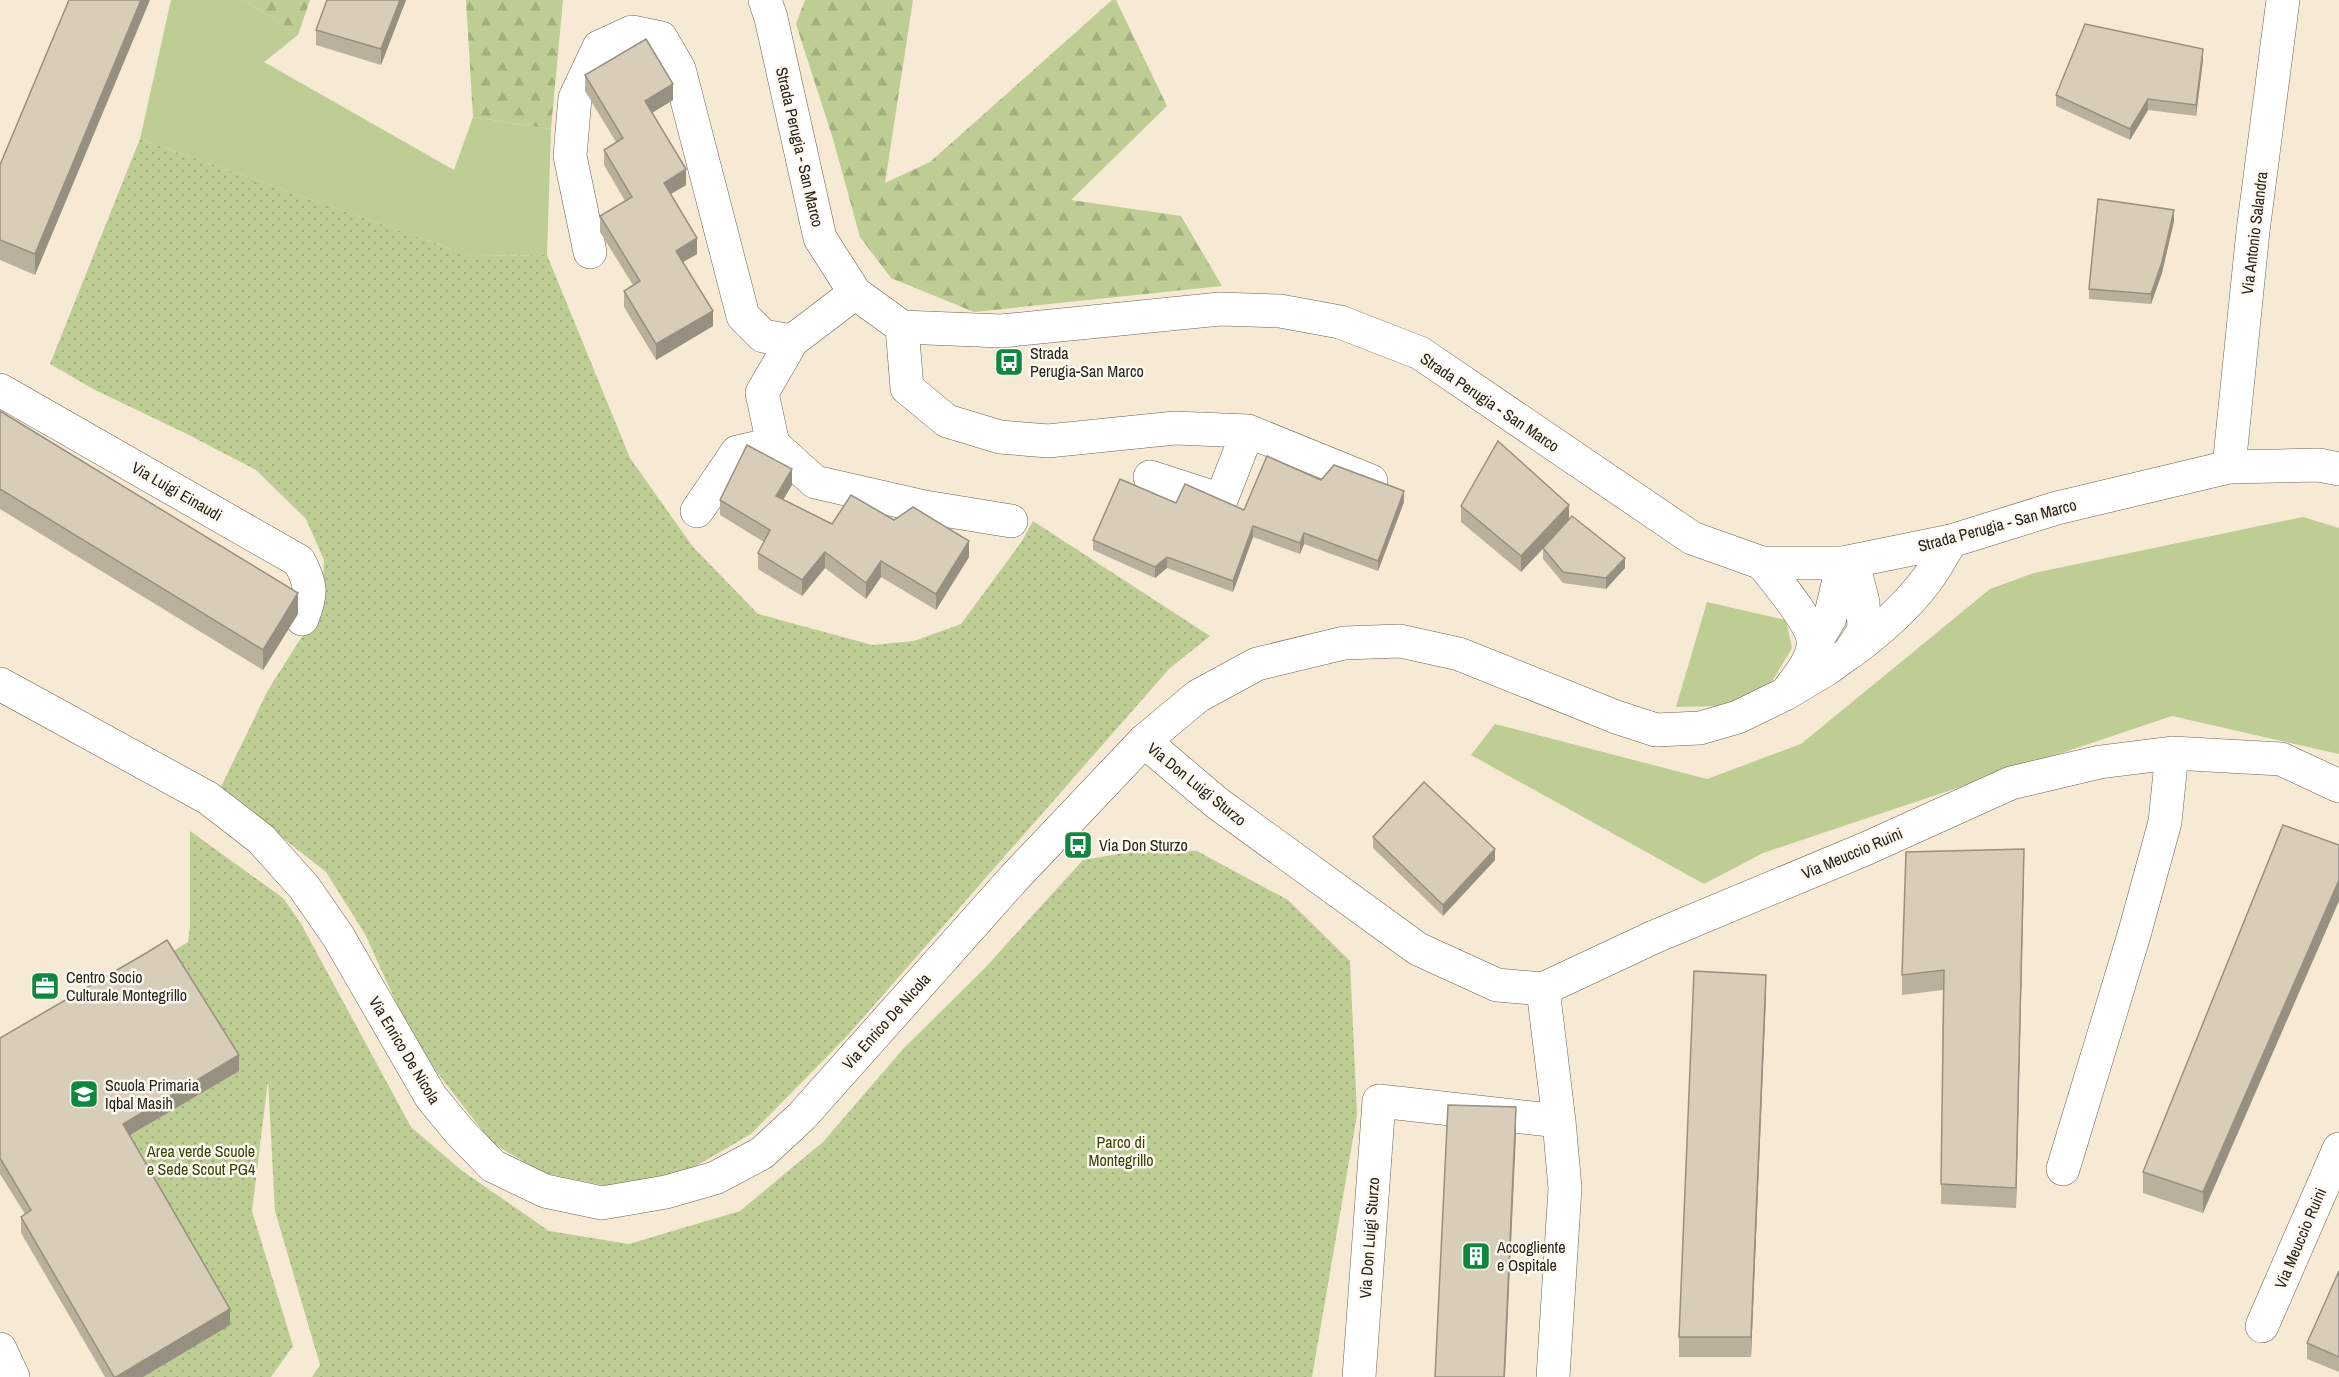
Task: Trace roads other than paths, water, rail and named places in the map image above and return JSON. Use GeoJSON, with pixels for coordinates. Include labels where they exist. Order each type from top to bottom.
{"type":"FeatureCollection","features":[{"type":"Feature","properties":{"kind":"street","name":"Strada Perugia - San Marco"},"geometry":{"type":"LineString","coordinates":[[765,0],[820,238],[855,293],[902,327],[1001,331],[1220,309],[1280,311],[1340,322],[1420,353],[1692,538],[1762,563],[1843,563],[1951,541],[2057,508],[2229,467],[2319,465],[2339,469]]}},
{"type":"Feature","properties":{"kind":"street","name":"Via Antonio Salandra"},"geometry":{"type":"LineString","coordinates":[[2229,467],[2253,231],[2283,0]]}},
{"type":"Feature","properties":{"kind":"street"},"geometry":{"type":"LineString","coordinates":[[590,252],[570,156],[575,98],[599,47],[632,32],[661,38],[679,69],[743,316],[763,336],[792,341]]}},
{"type":"Feature","properties":{"kind":"street"},"geometry":{"type":"LineString","coordinates":[[855,293],[792,341],[762,393],[773,444],[815,482],[924,507],[1011,521]]}},
{"type":"Feature","properties":{"kind":"street"},"geometry":{"type":"LineString","coordinates":[[902,327],[907,388],[947,421],[1000,437],[1048,441],[1175,428],[1248,431],[1371,481]]}},
{"type":"Feature","properties":{"kind":"street","name":"Via Luigi Einaudi"},"geometry":{"type":"LineString","coordinates":[[0,390],[299,561],[308,578],[310,598],[302,619]]}},
{"type":"Feature","properties":{"kind":"street"},"geometry":{"type":"LineString","coordinates":[[1150,477],[1221,500],[1248,431]]}},
{"type":"Feature","properties":{"kind":"street"},"geometry":{"type":"LineString","coordinates":[[697,512],[737,453],[773,444]]}},
{"type":"Feature","properties":{"kind":"street","name":"Via Don Luigi Sturzo"},"geometry":{"type":"LineString","coordinates":[[1543,989],[1497,985],[1418,949],[1217,803],[1144,741],[1198,696],[1257,664],[1344,643],[1400,641],[1459,654],[1616,717],[1656,730],[1700,728],[1729,720],[1785,694],[1849,654],[1886,626],[1902,609],[1926,581],[1951,541]]}},
{"type":"Feature","properties":{"kind":"street"},"geometry":{"type":"LineString","coordinates":[[1762,563],[1807,623],[1814,645]]}},
{"type":"Feature","properties":{"kind":"street","name":"Via Don Luigi Sturzo"},"geometry":{"type":"LineString","coordinates":[[1843,563],[1857,579],[1863,602],[1864,630],[1849,654]]}},
{"type":"Feature","properties":{"kind":"street","name":"Via Don Luigi Sturzo"},"geometry":{"type":"LineString","coordinates":[[1785,694],[1805,667],[1814,645],[1830,618],[1843,563]]}},
{"type":"Feature","properties":{"kind":"street","name":"Via Enrico De Nicola"},"geometry":{"type":"LineString","coordinates":[[0,684],[208,798],[261,839],[304,887],[331,926],[431,1097],[459,1131],[493,1166],[545,1191],[602,1203],[666,1192],[715,1178],[762,1153],[802,1116],[1014,878],[1144,741]]}},
{"type":"Feature","properties":{"kind":"street"},"geometry":{"type":"LineString","coordinates":[[2063,1169],[2134,934],[2165,822],[2172,753]]}},
{"type":"Feature","properties":{"kind":"street","name":"Via Meuccio Ruini"},"geometry":{"type":"LineString","coordinates":[[1543,989],[1654,937],[1865,849],[2011,783],[2100,762],[2172,753],[2281,759],[2339,786]]}},
{"type":"Feature","properties":{"kind":"street"},"geometry":{"type":"LineString","coordinates":[[1543,989],[1560,1121],[1564,1188],[1553,1377]]}},
{"type":"Feature","properties":{"kind":"street","name":"Via Don Luigi Sturzo"},"geometry":{"type":"LineString","coordinates":[[1359,1377],[1379,1101],[1560,1121]]}},
{"type":"Feature","properties":{"kind":"street","name":"Via Meuccio Ruini"},"geometry":{"type":"LineString","coordinates":[[2262,1326],[2339,1149]]}},
{"type":"Feature","properties":{"kind":"street"},"geometry":{"type":"LineString","coordinates":[[0,1349],[13,1377]]}},
{"type":"Feature","properties":{"kind":"place","name":"Strada Perugia-San Marco"},"geometry":{"type":"Point","coordinates":[1009,362]}},
{"type":"Feature","properties":{"kind":"place","name":"Via Don Sturzo"},"geometry":{"type":"Point","coordinates":[1078,845]}},
{"type":"Feature","properties":{"kind":"place","name":"Centro Socio Culturale Montegrillo"},"geometry":{"type":"Point","coordinates":[45,986]}},
{"type":"Feature","properties":{"kind":"place","name":"Scuola Primaria Iqbal Masih"},"geometry":{"type":"Point","coordinates":[84,1094]}},
{"type":"Feature","properties":{"kind":"place","name":"Accogliente e Ospitale"},"geometry":{"type":"Point","coordinates":[1476,1256]}},
{"type":"Feature","properties":{"kind":"park label","name":"Parco di Montegrillo"},"geometry":{"type":"Point","coordinates":[1121,1151]}},
{"type":"Feature","properties":{"kind":"park label","name":"Area verde Scuole e Sede Scout PG4"},"geometry":{"type":"Point","coordinates":[201,1160]}}]}
